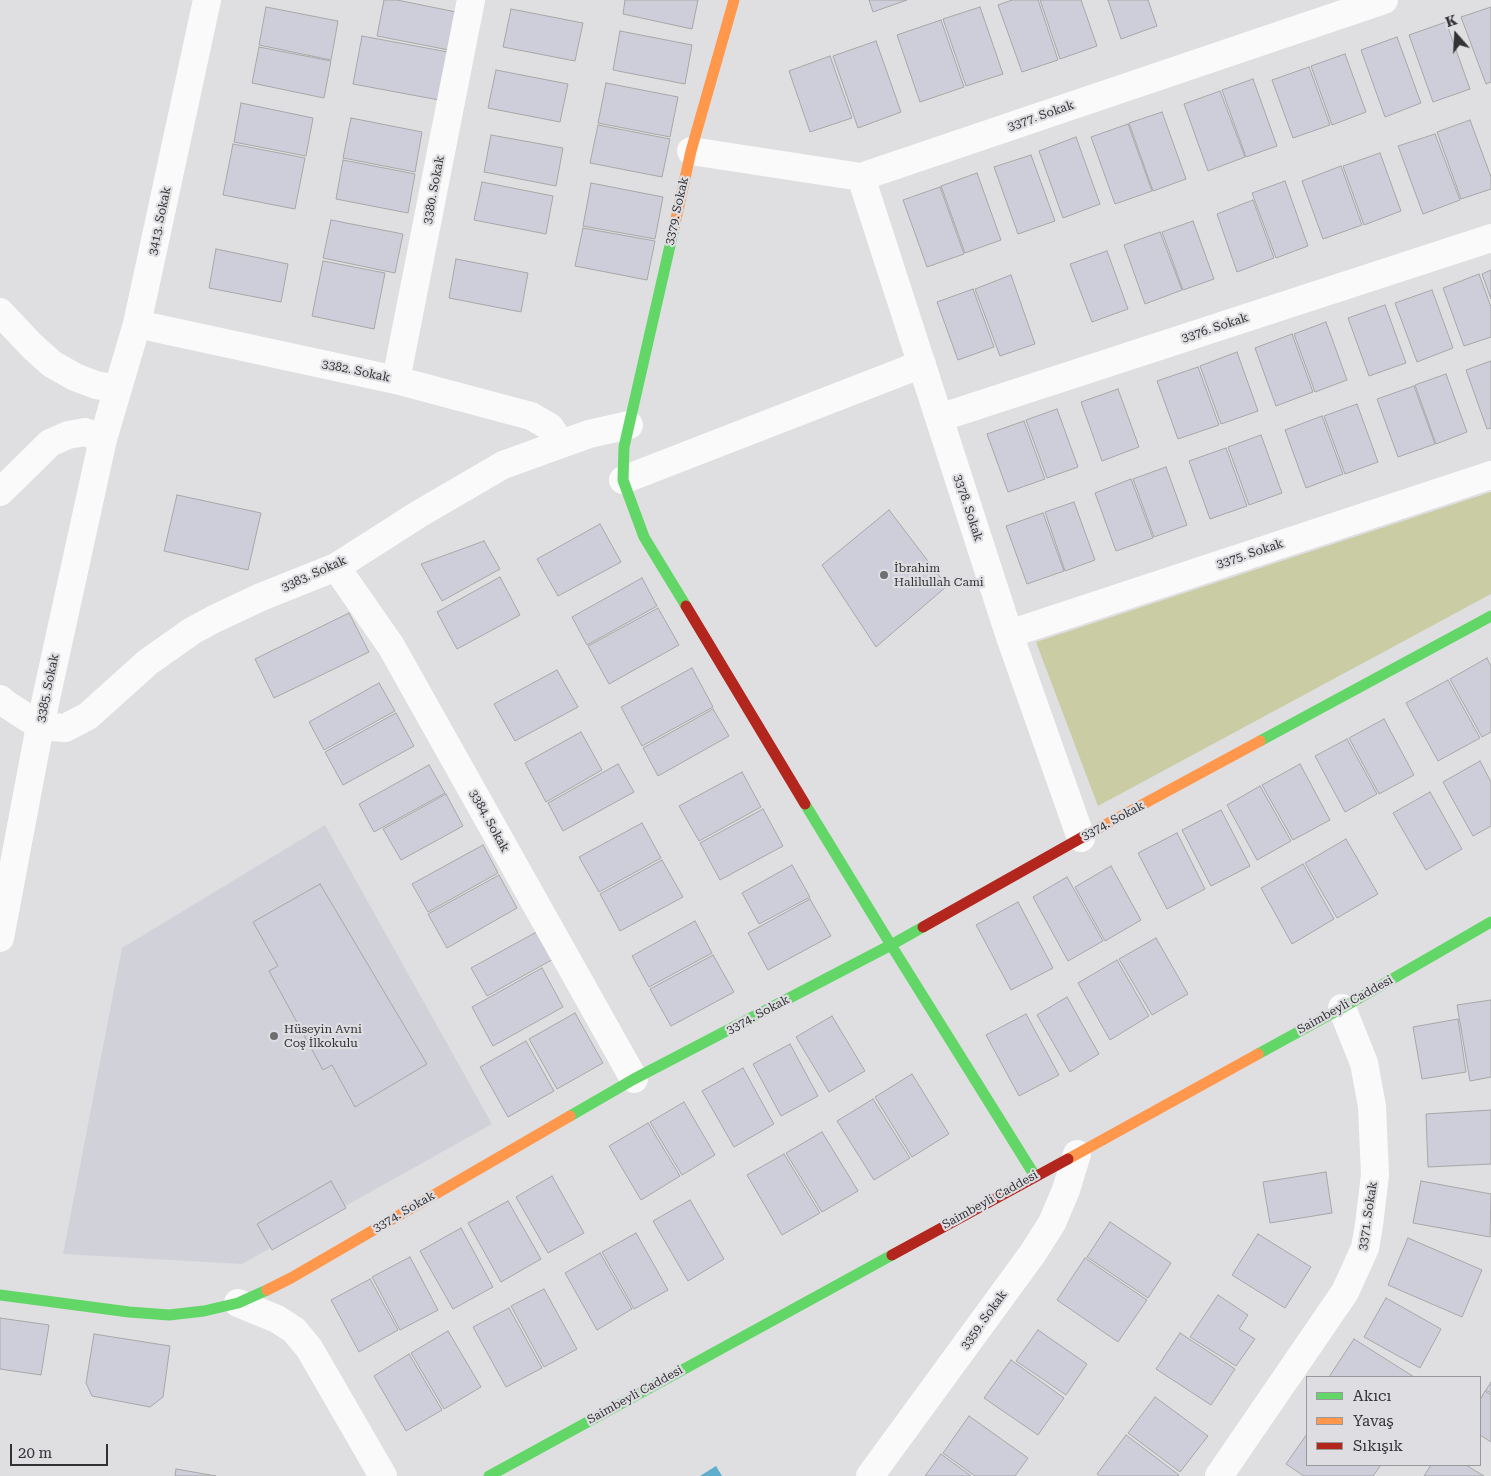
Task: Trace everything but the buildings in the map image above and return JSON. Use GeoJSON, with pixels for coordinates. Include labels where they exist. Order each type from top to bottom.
{"type":"FeatureCollection","features":[{"type":"Feature","properties":{"kind":"street","name":"3413. Sokak"},"geometry":{"type":"LineString","coordinates":[[103,439],[137,324],[207,0]]}},
{"type":"Feature","properties":{"kind":"street","name":"3380. Sokak"},"geometry":{"type":"LineString","coordinates":[[396,380],[472,0]]}},
{"type":"Feature","properties":{"kind":"street","name":"3379. Sokak"},"geometry":{"type":"LineString","coordinates":[[623,480],[624,447],[628,425],[691,151],[734,0]]}},
{"type":"Feature","properties":{"kind":"street","name":"3377. Sokak"},"geometry":{"type":"LineString","coordinates":[[691,151],[861,177],[1384,0]]}},
{"type":"Feature","properties":{"kind":"street","name":"3378. Sokak"},"geometry":{"type":"LineString","coordinates":[[861,177],[1009,634],[1081,838]]}},
{"type":"Feature","properties":{"kind":"street","name":"3376. Sokak"},"geometry":{"type":"LineString","coordinates":[[940,418],[1491,238]]}},
{"type":"Feature","properties":{"kind":"street"},"geometry":{"type":"LineString","coordinates":[[0,312],[52,364],[75,377],[96,385],[118,390]]}},
{"type":"Feature","properties":{"kind":"street","name":"3382. Sokak"},"geometry":{"type":"LineString","coordinates":[[137,324],[396,380],[531,416],[550,427],[561,444]]}},
{"type":"Feature","properties":{"kind":"street"},"geometry":{"type":"LineString","coordinates":[[922,364],[623,480],[644,537],[890,945],[1035,1176]]}},
{"type":"Feature","properties":{"kind":"street","name":"3383. Sokak"},"geometry":{"type":"LineString","coordinates":[[40,726],[65,728],[88,716],[148,662],[192,631],[261,598],[336,567],[502,464],[589,434],[628,425]]}},
{"type":"Feature","properties":{"kind":"street"},"geometry":{"type":"LineString","coordinates":[[0,492],[50,443],[68,435],[85,432],[103,439]]}},
{"type":"Feature","properties":{"kind":"street","name":"3385. Sokak"},"geometry":{"type":"LineString","coordinates":[[0,938],[40,726],[103,439]]}},
{"type":"Feature","properties":{"kind":"street","name":"3375. Sokak"},"geometry":{"type":"LineString","coordinates":[[1009,634],[1491,475]]}},
{"type":"Feature","properties":{"kind":"street","name":"3384. Sokak"},"geometry":{"type":"LineString","coordinates":[[336,567],[391,646],[634,1079]]}},
{"type":"Feature","properties":{"kind":"street","name":"3374. Sokak"},"geometry":{"type":"LineString","coordinates":[[0,1295],[129,1312],[169,1315],[204,1311],[238,1302],[292,1278],[634,1079],[890,945],[1081,838],[1491,616]]}},
{"type":"Feature","properties":{"kind":"street"},"geometry":{"type":"LineString","coordinates":[[0,698],[40,726]]}},
{"type":"Feature","properties":{"kind":"street","name":"Saimbeyli Caddesi"},"geometry":{"type":"LineString","coordinates":[[489,1476],[1342,1008],[1491,922]]}},
{"type":"Feature","properties":{"kind":"street","name":"3371. Sokak"},"geometry":{"type":"LineString","coordinates":[[1231,1472],[1345,1292],[1364,1248],[1369,1225],[1375,1175],[1372,1106],[1364,1063],[1342,1008]]}},
{"type":"Feature","properties":{"kind":"street","name":"3359. Sokak"},"geometry":{"type":"LineString","coordinates":[[870,1476],[1033,1253],[1052,1223],[1066,1190],[1077,1154]]}},
{"type":"Feature","properties":{"kind":"street"},"geometry":{"type":"LineString","coordinates":[[238,1302],[277,1319],[294,1330],[309,1348],[383,1476]]}},
{"type":"Feature","properties":{"kind":"shaded area","name":"Hüseyin Avni Coş İlkokulu"},"geometry":{"type":"Polygon","coordinates":[[[325,825],[492,1124],[242,1264],[63,1254],[122,948],[325,825]]]}},
{"type":"Feature","properties":{"kind":"green space"},"geometry":{"type":"Polygon","coordinates":[[[1491,492],[1491,594],[1098,806],[1036,642],[1491,492]]]}},
{"type":"Feature","properties":{"kind":"water"},"geometry":{"type":"Polygon","coordinates":[[[716,1466],[722,1476],[700,1476],[716,1466]]]}},
{"type":"Feature","properties":{"kind":"traffic: fast"},"geometry":{"type":"LineString","coordinates":[[674,228],[624,447],[623,480],[644,537],[686,606]]}},
{"type":"Feature","properties":{"kind":"traffic: fast"},"geometry":{"type":"LineString","coordinates":[[1260,741],[1491,616]]}},
{"type":"Feature","properties":{"kind":"traffic: fast"},"geometry":{"type":"LineString","coordinates":[[805,804],[1035,1176]]}},
{"type":"Feature","properties":{"kind":"traffic: fast"},"geometry":{"type":"LineString","coordinates":[[1258,1054],[1491,922]]}},
{"type":"Feature","properties":{"kind":"traffic: fast"},"geometry":{"type":"LineString","coordinates":[[570,1116],[634,1079],[923,927]]}},
{"type":"Feature","properties":{"kind":"traffic: fast"},"geometry":{"type":"LineString","coordinates":[[489,1476],[892,1255]]}},
{"type":"Feature","properties":{"kind":"traffic: fast"},"geometry":{"type":"LineString","coordinates":[[0,1295],[129,1312],[169,1315],[204,1311],[238,1303],[267,1290]]}},
{"type":"Feature","properties":{"kind":"traffic: slow"},"geometry":{"type":"LineString","coordinates":[[674,228],[691,151],[734,0]]}},
{"type":"Feature","properties":{"kind":"traffic: slow"},"geometry":{"type":"LineString","coordinates":[[1088,834],[1260,741]]}},
{"type":"Feature","properties":{"kind":"traffic: slow"},"geometry":{"type":"LineString","coordinates":[[1068,1159],[1258,1054]]}},
{"type":"Feature","properties":{"kind":"traffic: slow"},"geometry":{"type":"LineString","coordinates":[[267,1290],[291,1278],[570,1116]]}},
{"type":"Feature","properties":{"kind":"traffic: jam"},"geometry":{"type":"LineString","coordinates":[[686,606],[805,804]]}},
{"type":"Feature","properties":{"kind":"traffic: jam"},"geometry":{"type":"LineString","coordinates":[[923,927],[1088,834]]}},
{"type":"Feature","properties":{"kind":"traffic: jam"},"geometry":{"type":"LineString","coordinates":[[892,1255],[1068,1159]]}},
{"type":"Feature","properties":{"kind":"place","name":"İbrahim Halilullah Cami"},"geometry":{"type":"Point","coordinates":[884,575]}},
{"type":"Feature","properties":{"kind":"place","name":"Hüseyin Avni Coş İlkokulu"},"geometry":{"type":"Point","coordinates":[274,1036]}}]}
